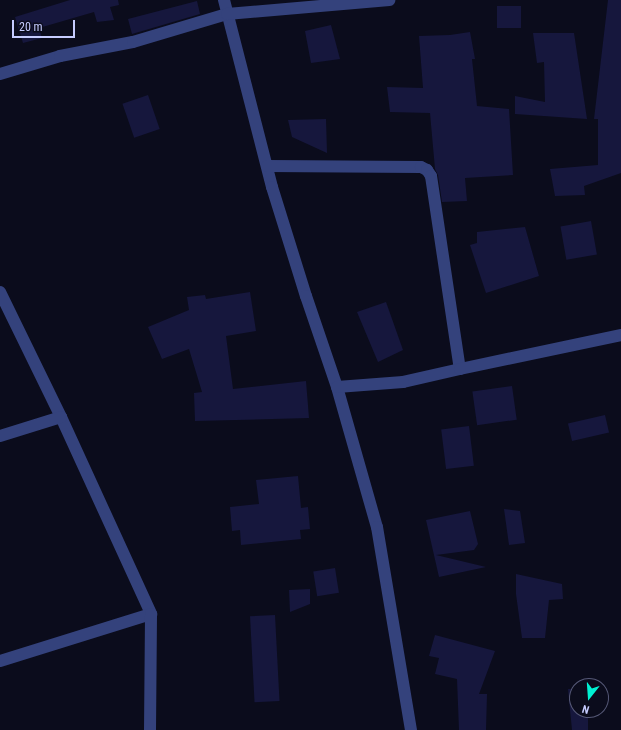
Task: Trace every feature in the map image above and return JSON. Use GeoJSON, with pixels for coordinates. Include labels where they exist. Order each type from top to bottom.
{"type":"FeatureCollection","features":[{"type":"Feature","properties":{"kind":"street"},"geometry":{"type":"LineString","coordinates":[[224,0],[267,166],[306,296],[337,387],[377,527],[412,730]]}},
{"type":"Feature","properties":{"kind":"street"},"geometry":{"type":"LineString","coordinates":[[0,74],[60,56],[133,42],[227,14],[389,0]]}},
{"type":"Feature","properties":{"kind":"street"},"geometry":{"type":"LineString","coordinates":[[267,166],[413,167],[427,170],[430,176],[460,370]]}},
{"type":"Feature","properties":{"kind":"street"},"geometry":{"type":"LineString","coordinates":[[0,292],[61,417],[151,614],[150,730]]}},
{"type":"Feature","properties":{"kind":"street"},"geometry":{"type":"LineString","coordinates":[[337,387],[403,382],[621,335]]}},
{"type":"Feature","properties":{"kind":"street"},"geometry":{"type":"LineString","coordinates":[[0,436],[61,417]]}},
{"type":"Feature","properties":{"kind":"street"},"geometry":{"type":"LineString","coordinates":[[0,661],[151,614]]}},
{"type":"Feature","properties":{"kind":"building"},"geometry":{"type":"Polygon","coordinates":[[[70,0],[118,0],[119,5],[110,7],[114,20],[97,22],[94,12],[39,28],[42,38],[23,43],[15,17],[70,0]]]}},
{"type":"Feature","properties":{"kind":"building"},"geometry":{"type":"Polygon","coordinates":[[[608,0],[621,0],[621,173],[584,186],[585,195],[555,196],[550,169],[598,165],[598,119],[594,119],[608,0]]]}},
{"type":"Feature","properties":{"kind":"building"},"geometry":{"type":"Polygon","coordinates":[[[197,1],[200,14],[132,34],[128,19],[197,1]]]}},
{"type":"Feature","properties":{"kind":"building"},"geometry":{"type":"Polygon","coordinates":[[[497,6],[521,6],[521,28],[497,28],[497,6]]]}},
{"type":"Feature","properties":{"kind":"building"},"geometry":{"type":"Polygon","coordinates":[[[331,25],[340,59],[311,63],[305,31],[331,25]]]}},
{"type":"Feature","properties":{"kind":"building"},"geometry":{"type":"Polygon","coordinates":[[[470,32],[475,59],[472,59],[477,106],[509,109],[513,175],[465,178],[467,201],[442,202],[438,175],[435,169],[430,113],[390,112],[387,87],[423,88],[419,36],[450,35],[470,32]]]}},
{"type":"Feature","properties":{"kind":"building"},"geometry":{"type":"Polygon","coordinates":[[[533,33],[574,33],[587,119],[515,114],[515,96],[545,102],[544,62],[537,63],[533,33]]]}},
{"type":"Feature","properties":{"kind":"building"},"geometry":{"type":"Polygon","coordinates":[[[148,95],[160,129],[134,138],[122,104],[148,95]]]}},
{"type":"Feature","properties":{"kind":"building"},"geometry":{"type":"Polygon","coordinates":[[[326,119],[327,153],[292,137],[288,120],[326,119]]]}},
{"type":"Feature","properties":{"kind":"building"},"geometry":{"type":"Polygon","coordinates":[[[591,221],[597,254],[566,260],[560,226],[591,221]]]}},
{"type":"Feature","properties":{"kind":"building"},"geometry":{"type":"Polygon","coordinates":[[[525,227],[539,276],[486,293],[470,245],[477,243],[477,232],[525,227]]]}},
{"type":"Feature","properties":{"kind":"building"},"geometry":{"type":"Polygon","coordinates":[[[250,292],[256,331],[226,336],[233,389],[306,381],[309,418],[195,421],[194,393],[202,392],[189,349],[162,359],[148,327],[189,310],[187,297],[205,295],[206,299],[250,292]]]}},
{"type":"Feature","properties":{"kind":"building"},"geometry":{"type":"Polygon","coordinates":[[[386,302],[403,350],[378,362],[357,312],[386,302]]]}},
{"type":"Feature","properties":{"kind":"building"},"geometry":{"type":"Polygon","coordinates":[[[512,386],[517,420],[477,425],[472,392],[512,386]]]}},
{"type":"Feature","properties":{"kind":"building"},"geometry":{"type":"Polygon","coordinates":[[[605,415],[609,433],[572,441],[568,424],[605,415]]]}},
{"type":"Feature","properties":{"kind":"building"},"geometry":{"type":"Polygon","coordinates":[[[469,426],[474,466],[446,469],[441,429],[469,426]]]}},
{"type":"Feature","properties":{"kind":"building"},"geometry":{"type":"Polygon","coordinates":[[[298,476],[301,508],[308,507],[310,529],[300,530],[301,539],[241,545],[240,530],[232,531],[230,507],[259,504],[256,480],[298,476]]]}},
{"type":"Feature","properties":{"kind":"building"},"geometry":{"type":"Polygon","coordinates":[[[504,509],[520,511],[525,543],[509,545],[504,509]]]}},
{"type":"Feature","properties":{"kind":"building"},"geometry":{"type":"Polygon","coordinates":[[[470,511],[478,544],[474,550],[436,555],[486,567],[439,577],[426,520],[470,511]]]}},
{"type":"Feature","properties":{"kind":"building"},"geometry":{"type":"Polygon","coordinates":[[[335,568],[339,593],[317,596],[313,571],[335,568]]]}},
{"type":"Feature","properties":{"kind":"building"},"geometry":{"type":"Polygon","coordinates":[[[516,574],[562,584],[563,599],[549,600],[545,638],[522,638],[516,594],[516,574]]]}},
{"type":"Feature","properties":{"kind":"building"},"geometry":{"type":"Polygon","coordinates":[[[310,589],[310,604],[290,612],[289,590],[310,589]]]}},
{"type":"Feature","properties":{"kind":"building"},"geometry":{"type":"Polygon","coordinates":[[[275,615],[280,701],[255,702],[250,616],[275,615]]]}},
{"type":"Feature","properties":{"kind":"building"},"geometry":{"type":"Polygon","coordinates":[[[435,635],[495,651],[479,694],[487,694],[486,730],[459,730],[457,679],[435,674],[439,658],[429,656],[435,635]]]}},
{"type":"Feature","properties":{"kind":"building"},"geometry":{"type":"Polygon","coordinates":[[[571,718],[588,718],[588,730],[572,730],[571,718]]]}}]}
